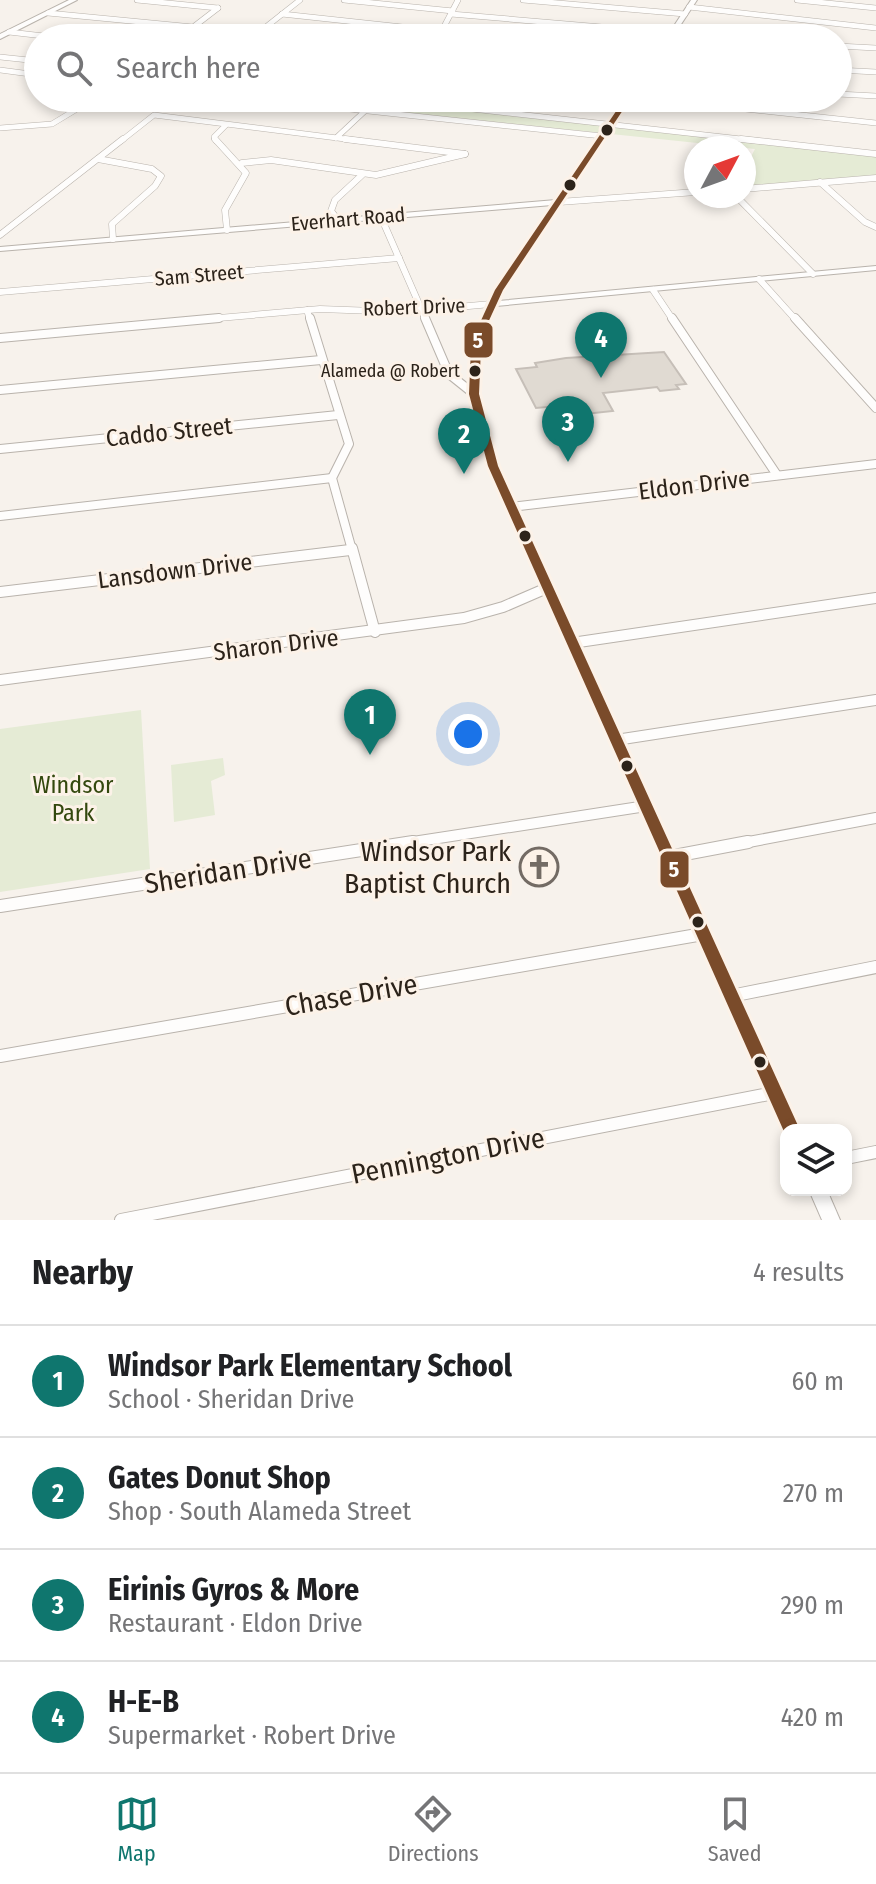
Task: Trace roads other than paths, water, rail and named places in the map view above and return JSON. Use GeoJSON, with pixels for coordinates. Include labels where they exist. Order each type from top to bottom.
{"type":"FeatureCollection","features":[{"type":"Feature","properties":{"kind":"main road"},"geometry":{"type":"LineString","coordinates":[[25,24],[74,0]]}},
{"type":"Feature","properties":{"kind":"main road"},"geometry":{"type":"LineString","coordinates":[[678,24],[694,0]]}},
{"type":"Feature","properties":{"kind":"main road"},"geometry":{"type":"LineString","coordinates":[[0,37],[24,25]]}},
{"type":"Feature","properties":{"kind":"main road"},"geometry":{"type":"LineString","coordinates":[[618,112],[491,304],[476,348],[474,394],[484,440],[511,507],[788,1124]]}},
{"type":"Feature","properties":{"kind":"main road","name":"Everhart Road"},"geometry":{"type":"LineString","coordinates":[[0,249],[559,202]]}},
{"type":"Feature","properties":{"kind":"main road","name":"Robert Drive"},"geometry":{"type":"LineString","coordinates":[[491,304],[876,268]]}},
{"type":"Feature","properties":{"kind":"main road"},"geometry":{"type":"LineString","coordinates":[[821,1196],[831,1220]]}},
{"type":"Feature","properties":{"kind":"street"},"geometry":{"type":"LineString","coordinates":[[137,0],[218,8],[197,24]]}},
{"type":"Feature","properties":{"kind":"street"},"geometry":{"type":"LineString","coordinates":[[270,24],[300,0]]}},
{"type":"Feature","properties":{"kind":"street"},"geometry":{"type":"LineString","coordinates":[[344,0],[584,24]]}},
{"type":"Feature","properties":{"kind":"street"},"geometry":{"type":"LineString","coordinates":[[447,24],[458,0]]}},
{"type":"Feature","properties":{"kind":"street"},"geometry":{"type":"LineString","coordinates":[[523,0],[685,14]]}},
{"type":"Feature","properties":{"kind":"street"},"geometry":{"type":"LineString","coordinates":[[797,0],[876,8]]}},
{"type":"Feature","properties":{"kind":"street"},"geometry":{"type":"LineString","coordinates":[[689,7],[821,24]]}},
{"type":"Feature","properties":{"kind":"street"},"geometry":{"type":"LineString","coordinates":[[48,13],[162,24]]}},
{"type":"Feature","properties":{"kind":"street"},"geometry":{"type":"LineString","coordinates":[[282,14],[371,24]]}},
{"type":"Feature","properties":{"kind":"street"},"geometry":{"type":"LineString","coordinates":[[852,28],[876,31]]}},
{"type":"Feature","properties":{"kind":"street"},"geometry":{"type":"LineString","coordinates":[[9,32],[24,34]]}},
{"type":"Feature","properties":{"kind":"street"},"geometry":{"type":"LineString","coordinates":[[852,47],[876,48]]}},
{"type":"Feature","properties":{"kind":"street"},"geometry":{"type":"LineString","coordinates":[[0,57],[24,60]]}},
{"type":"Feature","properties":{"kind":"street"},"geometry":{"type":"LineString","coordinates":[[0,70],[24,73]]}},
{"type":"Feature","properties":{"kind":"street"},"geometry":{"type":"LineString","coordinates":[[852,71],[876,72]]}},
{"type":"Feature","properties":{"kind":"street"},"geometry":{"type":"LineString","coordinates":[[852,95],[876,96]]}},
{"type":"Feature","properties":{"kind":"street"},"geometry":{"type":"LineString","coordinates":[[0,128],[60,122],[75,112]]}},
{"type":"Feature","properties":{"kind":"street"},"geometry":{"type":"LineString","coordinates":[[336,138],[364,112],[602,136]]}},
{"type":"Feature","properties":{"kind":"street"},"geometry":{"type":"LineString","coordinates":[[503,112],[876,154]]}},
{"type":"Feature","properties":{"kind":"street"},"geometry":{"type":"LineString","coordinates":[[773,112],[876,123]]}},
{"type":"Feature","properties":{"kind":"street"},"geometry":{"type":"LineString","coordinates":[[0,235],[154,115],[465,154],[394,174],[362,175],[271,160],[242,163]]}},
{"type":"Feature","properties":{"kind":"street"},"geometry":{"type":"LineString","coordinates":[[226,125],[214,137],[218,146],[242,163],[246,173],[225,210],[227,230]]}},
{"type":"Feature","properties":{"kind":"street"},"geometry":{"type":"LineString","coordinates":[[98,159],[152,169],[161,176],[155,186],[112,224],[113,239]]}},
{"type":"Feature","properties":{"kind":"street"},"geometry":{"type":"LineString","coordinates":[[338,220],[331,211],[335,200],[362,175]]}},
{"type":"Feature","properties":{"kind":"street"},"geometry":{"type":"LineString","coordinates":[[756,188],[876,178]]}},
{"type":"Feature","properties":{"kind":"street"},"geometry":{"type":"LineString","coordinates":[[820,182],[865,222],[876,227]]}},
{"type":"Feature","properties":{"kind":"street","name":"Everhart Road"},"geometry":{"type":"LineString","coordinates":[[559,202],[684,193]]}},
{"type":"Feature","properties":{"kind":"street"},"geometry":{"type":"LineString","coordinates":[[748,208],[813,274]]}},
{"type":"Feature","properties":{"kind":"street"},"geometry":{"type":"LineString","coordinates":[[381,217],[449,374],[474,394]]}},
{"type":"Feature","properties":{"kind":"street","name":"Sam Street"},"geometry":{"type":"LineString","coordinates":[[0,292],[399,258]]}},
{"type":"Feature","properties":{"kind":"street"},"geometry":{"type":"LineString","coordinates":[[759,279],[876,408]]}},
{"type":"Feature","properties":{"kind":"street"},"geometry":{"type":"LineString","coordinates":[[653,290],[777,475]]}},
{"type":"Feature","properties":{"kind":"street","name":"Robert Drive"},"geometry":{"type":"LineString","coordinates":[[0,338],[307,310],[420,311],[491,304]]}},
{"type":"Feature","properties":{"kind":"street"},"geometry":{"type":"LineString","coordinates":[[307,310],[349,444],[345,457],[332,472],[332,478],[375,632]]}},
{"type":"Feature","properties":{"kind":"street"},"geometry":{"type":"LineString","coordinates":[[0,390],[321,360]]}},
{"type":"Feature","properties":{"kind":"street","name":"Caddo Street"},"geometry":{"type":"LineString","coordinates":[[0,449],[338,415]]}},
{"type":"Feature","properties":{"kind":"street","name":"Eldon Drive"},"geometry":{"type":"LineString","coordinates":[[511,507],[876,464]]}},
{"type":"Feature","properties":{"kind":"street"},"geometry":{"type":"LineString","coordinates":[[0,516],[332,478]]}},
{"type":"Feature","properties":{"kind":"street","name":"Lansdown Drive"},"geometry":{"type":"LineString","coordinates":[[0,592],[350,550]]}},
{"type":"Feature","properties":{"kind":"street","name":"Sharon Drive"},"geometry":{"type":"LineString","coordinates":[[0,680],[375,632],[483,614],[547,588]]}},
{"type":"Feature","properties":{"kind":"street"},"geometry":{"type":"LineString","coordinates":[[572,643],[876,598]]}},
{"type":"Feature","properties":{"kind":"street"},"geometry":{"type":"LineString","coordinates":[[616,740],[876,700]]}},
{"type":"Feature","properties":{"kind":"street","name":"Sheridan Drive"},"geometry":{"type":"LineString","coordinates":[[0,906],[646,806]]}},
{"type":"Feature","properties":{"kind":"street"},"geometry":{"type":"LineString","coordinates":[[669,857],[876,818]]}},
{"type":"Feature","properties":{"kind":"street","name":"Chase Drive"},"geometry":{"type":"LineString","coordinates":[[0,1056],[703,934]]}},
{"type":"Feature","properties":{"kind":"street"},"geometry":{"type":"LineString","coordinates":[[731,996],[876,967]]}},
{"type":"Feature","properties":{"kind":"street","name":"Pennington Drive"},"geometry":{"type":"LineString","coordinates":[[121,1220],[774,1093]]}},
{"type":"Feature","properties":{"kind":"street"},"geometry":{"type":"LineString","coordinates":[[852,1157],[876,1152]]}},
{"type":"Feature","properties":{"kind":"place","name":"Alameda @ Robert"},"geometry":{"type":"Point","coordinates":[475,371]}},
{"type":"Feature","properties":{"kind":"place","name":"H-E-B"},"geometry":{"type":"Point","coordinates":[601,378]}},
{"type":"Feature","properties":{"kind":"place","name":"Eirinis Gyros & More"},"geometry":{"type":"Point","coordinates":[568,462]}},
{"type":"Feature","properties":{"kind":"place","name":"Gates Donut Shop"},"geometry":{"type":"Point","coordinates":[464,474]}},
{"type":"Feature","properties":{"kind":"place","name":"Windsor Park Elementary School"},"geometry":{"type":"Point","coordinates":[370,755]}},
{"type":"Feature","properties":{"kind":"place","name":"Windsor Park Baptist Church"},"geometry":{"type":"Point","coordinates":[539,867]}},
{"type":"Feature","properties":{"kind":"park label","name":"Windsor Park"},"geometry":{"type":"Point","coordinates":[73,799]}}]}
